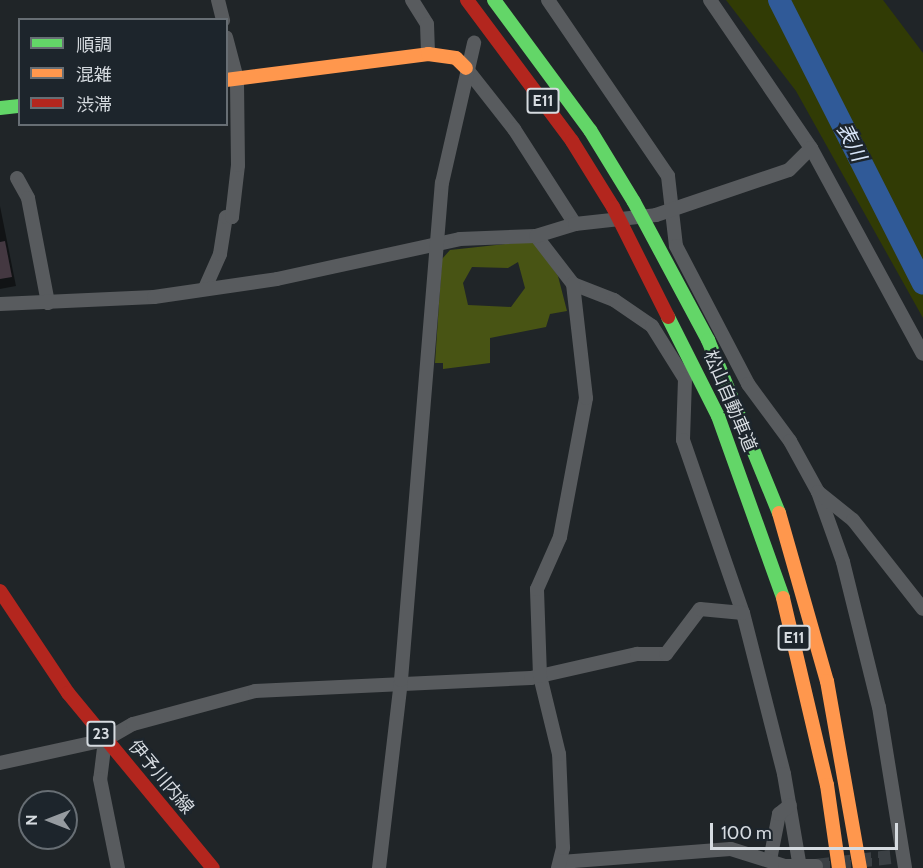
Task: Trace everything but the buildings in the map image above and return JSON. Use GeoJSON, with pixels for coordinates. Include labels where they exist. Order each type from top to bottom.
{"type":"FeatureCollection","features":[{"type":"Feature","properties":{"kind":"main road","name":"松山自動車道"},"geometry":{"type":"LineString","coordinates":[[467,0],[572,141],[613,207],[718,416],[781,589],[825,774],[839,868]]}},
{"type":"Feature","properties":{"kind":"main road","name":"松山自動車道"},"geometry":{"type":"LineString","coordinates":[[494,0],[590,130],[634,202],[708,340],[752,442],[776,504],[827,681],[860,868]]}},
{"type":"Feature","properties":{"kind":"main road"},"geometry":{"type":"LineString","coordinates":[[232,79],[428,54],[456,58],[466,68]]}},
{"type":"Feature","properties":{"kind":"main road"},"geometry":{"type":"LineString","coordinates":[[0,108],[18,106]]}},
{"type":"Feature","properties":{"kind":"main road","name":"伊予川内線"},"geometry":{"type":"LineString","coordinates":[[0,591],[31,644],[105,740],[213,868]]}},
{"type":"Feature","properties":{"kind":"street"},"geometry":{"type":"LineString","coordinates":[[218,0],[222,18]]}},
{"type":"Feature","properties":{"kind":"street"},"geometry":{"type":"LineString","coordinates":[[412,0],[427,24],[428,54]]}},
{"type":"Feature","properties":{"kind":"street"},"geometry":{"type":"LineString","coordinates":[[548,0],[668,176],[674,195],[671,209],[676,246],[748,384],[790,441],[818,492],[843,562],[879,707],[899,860]]}},
{"type":"Feature","properties":{"kind":"street"},"geometry":{"type":"LineString","coordinates":[[710,0],[811,148],[923,354]]}},
{"type":"Feature","properties":{"kind":"street"},"geometry":{"type":"LineString","coordinates":[[379,868],[401,680],[435,244],[447,148],[474,43]]}},
{"type":"Feature","properties":{"kind":"street"},"geometry":{"type":"LineString","coordinates":[[205,288],[220,254],[226,217],[232,217],[232,79],[228,51]]}},
{"type":"Feature","properties":{"kind":"street"},"geometry":{"type":"LineString","coordinates":[[466,68],[514,129],[575,224]]}},
{"type":"Feature","properties":{"kind":"street"},"geometry":{"type":"LineString","coordinates":[[0,304],[154,297],[277,279],[435,244],[536,236],[575,224],[671,209],[719,195],[789,170],[811,148]]}},
{"type":"Feature","properties":{"kind":"street"},"geometry":{"type":"LineString","coordinates":[[16,178],[28,198],[48,303]]}},
{"type":"Feature","properties":{"kind":"street"},"geometry":{"type":"LineString","coordinates":[[536,236],[573,284],[614,300],[652,326],[685,379],[683,440],[743,613],[790,805],[800,867]]}},
{"type":"Feature","properties":{"kind":"street"},"geometry":{"type":"LineString","coordinates":[[573,284],[586,398],[561,537],[537,589],[540,676],[559,754],[560,865],[714,849],[800,867],[816,866]]}},
{"type":"Feature","properties":{"kind":"street"},"geometry":{"type":"LineString","coordinates":[[685,379],[748,384]]}},
{"type":"Feature","properties":{"kind":"street"},"geometry":{"type":"LineString","coordinates":[[818,492],[853,520],[923,609]]}},
{"type":"Feature","properties":{"kind":"street"},"geometry":{"type":"LineString","coordinates":[[0,763],[105,740],[133,724],[228,696],[401,680],[540,676],[637,654],[666,654],[700,609],[743,613]]}},
{"type":"Feature","properties":{"kind":"street"},"geometry":{"type":"LineString","coordinates":[[105,740],[100,779],[118,868]]}},
{"type":"Feature","properties":{"kind":"street"},"geometry":{"type":"LineString","coordinates":[[770,860],[779,814],[790,805]]}},
{"type":"Feature","properties":{"kind":"green space"},"geometry":{"type":"Polygon","coordinates":[[[726,0],[883,0],[923,53],[923,318],[796,91],[726,0]]]}},
{"type":"Feature","properties":{"kind":"green space"},"geometry":{"type":"Polygon","coordinates":[[[534,241],[558,276],[567,311],[550,314],[546,327],[490,338],[490,363],[443,369],[443,363],[435,363],[442,259],[450,250],[534,241]],[[518,262],[508,268],[472,267],[463,283],[468,305],[511,307],[525,288],[518,262]]]}},
{"type":"Feature","properties":{"kind":"waterway","name":"表川"},"geometry":{"type":"LineString","coordinates":[[779,0],[923,284]]}},
{"type":"Feature","properties":{"kind":"tunnel"},"geometry":{"type":"LineString","coordinates":[[816,866],[890,857]]}},
{"type":"Feature","properties":{"kind":"traffic: fast"},"geometry":{"type":"LineString","coordinates":[[494,0],[590,130],[634,202],[708,340],[779,513]]}},
{"type":"Feature","properties":{"kind":"traffic: fast"},"geometry":{"type":"LineString","coordinates":[[0,108],[18,106]]}},
{"type":"Feature","properties":{"kind":"traffic: fast"},"geometry":{"type":"LineString","coordinates":[[668,317],[718,416],[783,598]]}},
{"type":"Feature","properties":{"kind":"traffic: slow"},"geometry":{"type":"LineString","coordinates":[[228,80],[428,54],[456,58],[466,68]]}},
{"type":"Feature","properties":{"kind":"traffic: slow"},"geometry":{"type":"LineString","coordinates":[[779,513],[827,681],[860,868]]}},
{"type":"Feature","properties":{"kind":"traffic: slow"},"geometry":{"type":"LineString","coordinates":[[783,598],[827,785],[839,868]]}},
{"type":"Feature","properties":{"kind":"traffic: jam"},"geometry":{"type":"LineString","coordinates":[[467,0],[572,141],[613,207],[668,317]]}},
{"type":"Feature","properties":{"kind":"traffic: jam"},"geometry":{"type":"LineString","coordinates":[[0,591],[68,693],[213,868]]}}]}
